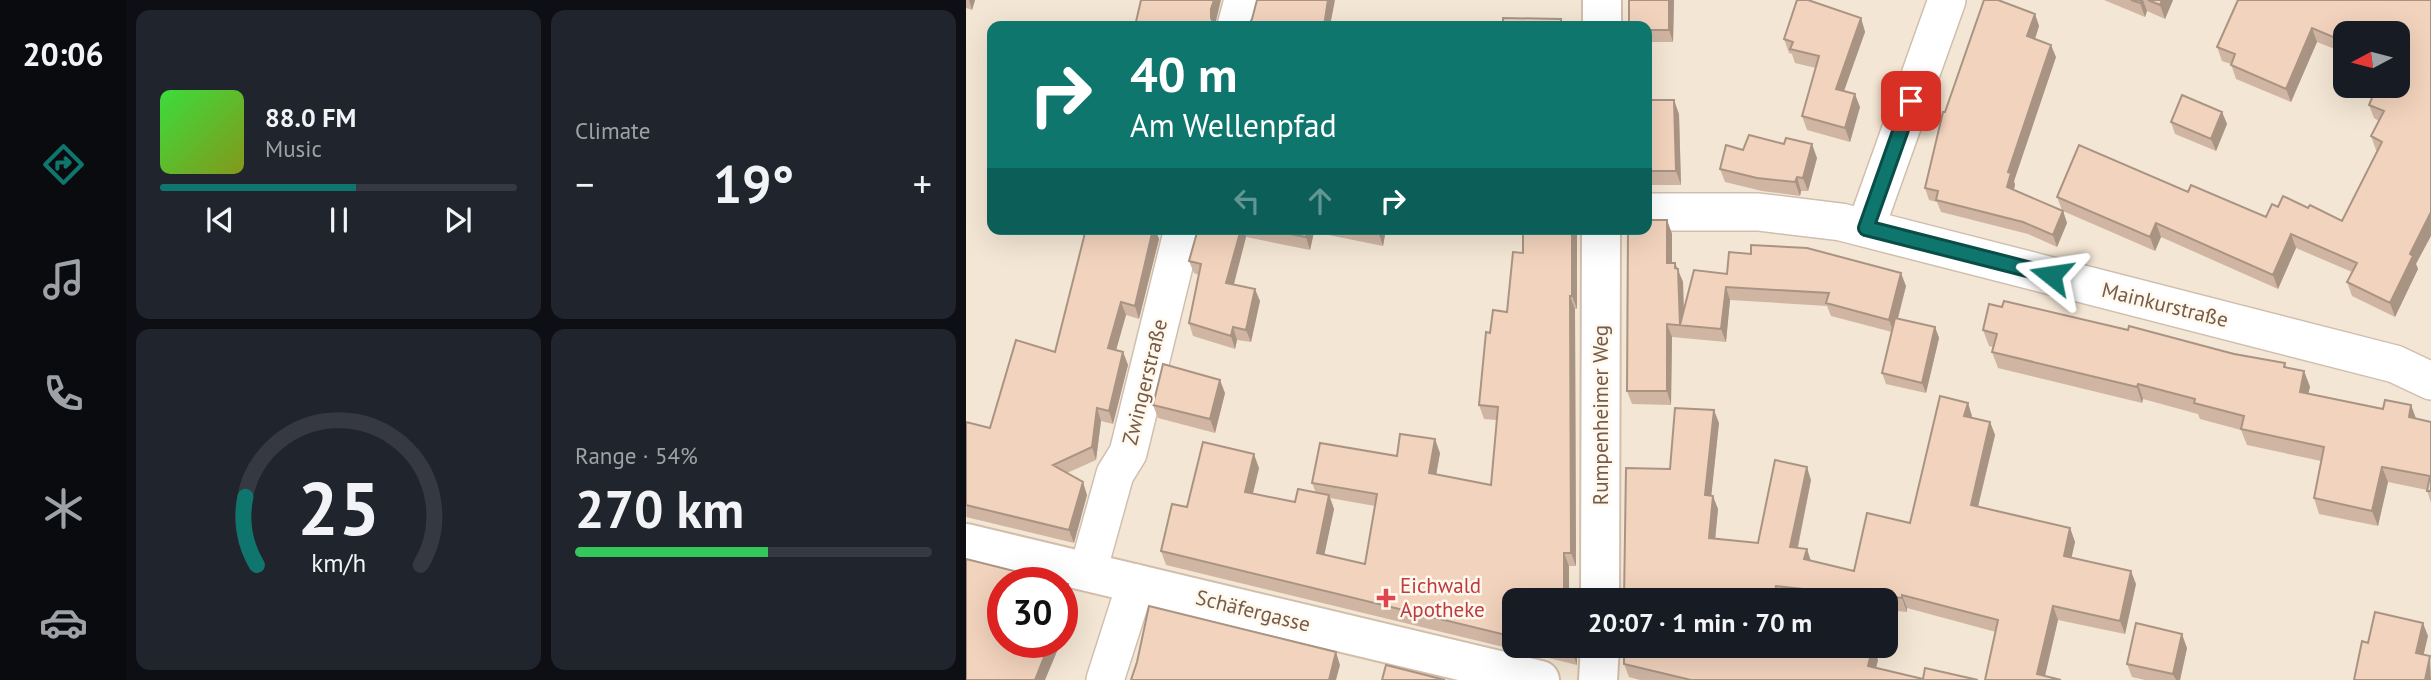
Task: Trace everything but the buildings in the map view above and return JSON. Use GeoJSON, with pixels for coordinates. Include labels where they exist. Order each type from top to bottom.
{"type":"FeatureCollection","features":[{"type":"Feature","properties":{"kind":"street"},"geometry":{"type":"LineString","coordinates":[[1237,21],[1243,0]]}},
{"type":"Feature","properties":{"kind":"street"},"geometry":{"type":"LineString","coordinates":[[1602,0],[1602,21]]}},
{"type":"Feature","properties":{"kind":"street"},"geometry":{"type":"LineString","coordinates":[[1866,228],[1947,0]]}},
{"type":"Feature","properties":{"kind":"street","name":"Mainkurstraße"},"geometry":{"type":"LineString","coordinates":[[1652,212],[1758,212],[1841,222],[2428,372]]}},
{"type":"Feature","properties":{"kind":"street","name":"Zwingerstraße"},"geometry":{"type":"LineString","coordinates":[[1088,571],[1115,474],[1128,453],[1182,235]]}},
{"type":"Feature","properties":{"kind":"street","name":"Rumpenheimer Weg"},"geometry":{"type":"LineString","coordinates":[[1600,588],[1601,235]]}},
{"type":"Feature","properties":{"kind":"street","name":"Schäfergasse"},"geometry":{"type":"LineString","coordinates":[[966,543],[1088,571],[1490,674],[1539,680]]}},
{"type":"Feature","properties":{"kind":"street"},"geometry":{"type":"LineString","coordinates":[[1105,680],[1136,583]]}},
{"type":"Feature","properties":{"kind":"street"},"geometry":{"type":"LineString","coordinates":[[1598,680],[1599,658]]}},
{"type":"Feature","properties":{"kind":"shaded area"},"geometry":{"type":"Polygon","coordinates":[[[966,0],[2431,0],[2431,680],[966,680],[966,0]]]}},
{"type":"Feature","properties":{"kind":"place","name":"Eichwald Apotheke"},"geometry":{"type":"Point","coordinates":[1386,598]}},
{"type":"Feature","properties":{"kind":"route"},"geometry":{"type":"LineString","coordinates":[[1911,101],[1866,228],[2051,275]]}}]}
